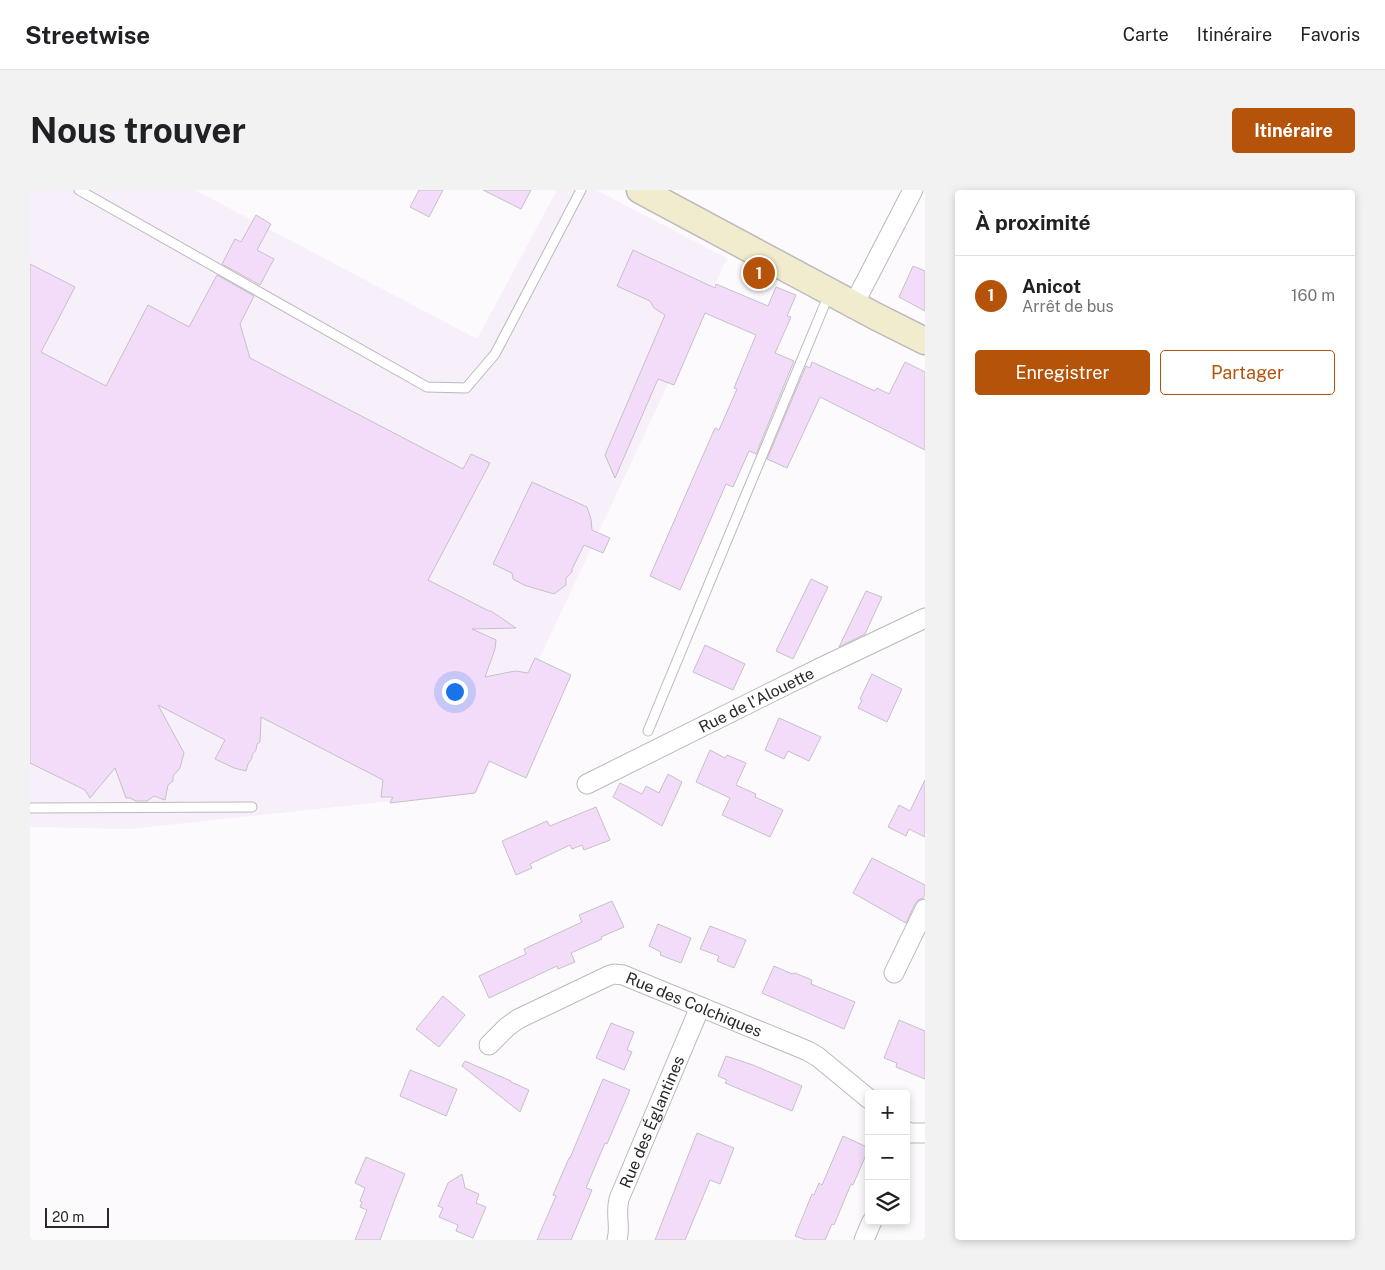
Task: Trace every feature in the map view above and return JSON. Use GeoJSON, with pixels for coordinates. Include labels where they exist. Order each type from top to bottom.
{"type":"FeatureCollection","features":[{"type":"Feature","properties":{"kind":"street"},"geometry":{"type":"LineString","coordinates":[[854,304],[913,190]]}},
{"type":"Feature","properties":{"kind":"street"},"geometry":{"type":"LineString","coordinates":[[646,191],[925,341]]}},
{"type":"Feature","properties":{"kind":"street","name":"Rue de l'Alouette"},"geometry":{"type":"LineString","coordinates":[[587,784],[925,618]]}},
{"type":"Feature","properties":{"kind":"street"},"geometry":{"type":"LineString","coordinates":[[894,973],[925,909]]}},
{"type":"Feature","properties":{"kind":"street","name":"Rue des Colchiques"},"geometry":{"type":"LineString","coordinates":[[489,1044],[518,1019],[614,974],[623,975],[808,1051],[865,1096]]}},
{"type":"Feature","properties":{"kind":"street","name":"Rue des Églantines"},"geometry":{"type":"LineString","coordinates":[[617,1240],[619,1199],[700,1007]]}},
{"type":"Feature","properties":{"kind":"street"},"geometry":{"type":"LineString","coordinates":[[864,1240],[870,1225]]}},
{"type":"Feature","properties":{"kind":"lane"},"geometry":{"type":"LineString","coordinates":[[79,190],[427,387],[466,388],[495,354],[581,190]]}},
{"type":"Feature","properties":{"kind":"lane"},"geometry":{"type":"LineString","coordinates":[[648,731],[830,291]]}},
{"type":"Feature","properties":{"kind":"lane"},"geometry":{"type":"LineString","coordinates":[[30,808],[252,807]]}},
{"type":"Feature","properties":{"kind":"shaded area"},"geometry":{"type":"Polygon","coordinates":[[[30,190],[195,190],[477,339],[557,190],[596,190],[727,258],[477,792],[130,829],[30,827],[30,190]]]}},
{"type":"Feature","properties":{"kind":"building"},"geometry":{"type":"Polygon","coordinates":[[[419,190],[443,190],[429,217],[410,207],[419,190]]]}},
{"type":"Feature","properties":{"kind":"building"},"geometry":{"type":"Polygon","coordinates":[[[483,190],[531,190],[521,209],[483,190]]]}},
{"type":"Feature","properties":{"kind":"building"},"geometry":{"type":"Polygon","coordinates":[[[256,215],[271,224],[257,250],[274,259],[260,285],[222,264],[235,239],[241,242],[256,215]]]}},
{"type":"Feature","properties":{"kind":"building"},"geometry":{"type":"Polygon","coordinates":[[[633,250],[715,288],[716,284],[768,306],[776,287],[796,295],[787,316],[791,317],[775,353],[794,361],[756,454],[749,451],[733,487],[726,484],[680,590],[650,576],[715,428],[719,430],[737,389],[734,388],[756,335],[705,313],[674,385],[658,379],[615,478],[605,455],[665,315],[654,308],[650,301],[617,286],[633,250]]]}},
{"type":"Feature","properties":{"kind":"building"},"geometry":{"type":"Polygon","coordinates":[[[30,264],[75,287],[41,352],[106,386],[148,305],[189,327],[217,275],[254,296],[240,324],[250,358],[463,469],[471,454],[490,463],[428,580],[491,611],[516,628],[472,629],[496,640],[495,649],[485,677],[515,671],[528,673],[535,658],[571,675],[526,778],[489,761],[475,793],[390,803],[393,797],[381,797],[383,780],[261,717],[260,742],[257,744],[246,771],[234,768],[215,759],[225,740],[158,705],[184,753],[180,768],[173,776],[173,781],[168,785],[165,800],[154,796],[147,801],[136,801],[126,798],[115,768],[90,798],[85,790],[30,763],[30,264]]]}},
{"type":"Feature","properties":{"kind":"building"},"geometry":{"type":"Polygon","coordinates":[[[913,266],[925,271],[925,311],[899,297],[913,266]]]}},
{"type":"Feature","properties":{"kind":"building"},"geometry":{"type":"Polygon","coordinates":[[[812,362],[875,391],[877,388],[889,394],[905,362],[925,372],[925,450],[820,397],[787,468],[767,459],[806,366],[810,368],[812,362]]]}},
{"type":"Feature","properties":{"kind":"building"},"geometry":{"type":"Polygon","coordinates":[[[532,482],[587,507],[592,530],[610,538],[603,553],[584,545],[572,572],[566,578],[566,585],[554,594],[524,585],[513,579],[512,573],[493,564],[532,482]]]}},
{"type":"Feature","properties":{"kind":"building"},"geometry":{"type":"Polygon","coordinates":[[[811,579],[828,587],[793,659],[776,651],[811,579]]]}},
{"type":"Feature","properties":{"kind":"building"},"geometry":{"type":"Polygon","coordinates":[[[866,591],[882,597],[865,634],[839,647],[866,591]]]}},
{"type":"Feature","properties":{"kind":"building"},"geometry":{"type":"Polygon","coordinates":[[[705,645],[745,664],[733,690],[693,672],[705,645]]]}},
{"type":"Feature","properties":{"kind":"building"},"geometry":{"type":"Polygon","coordinates":[[[872,674],[902,689],[887,722],[858,708],[862,700],[860,699],[872,674]]]}},
{"type":"Feature","properties":{"kind":"building"},"geometry":{"type":"Polygon","coordinates":[[[779,718],[821,737],[809,761],[788,751],[784,759],[765,750],[779,718]]]}},
{"type":"Feature","properties":{"kind":"building"},"geometry":{"type":"Polygon","coordinates":[[[710,750],[725,758],[727,755],[746,763],[736,785],[756,794],[755,797],[783,810],[770,837],[722,815],[730,798],[696,782],[710,750]]]}},
{"type":"Feature","properties":{"kind":"building"},"geometry":{"type":"Polygon","coordinates":[[[668,774],[682,782],[662,826],[613,797],[620,783],[642,794],[646,786],[659,793],[668,774]]]}},
{"type":"Feature","properties":{"kind":"building"},"geometry":{"type":"Polygon","coordinates":[[[925,780],[925,837],[909,829],[906,836],[888,827],[899,805],[910,811],[925,780]]]}},
{"type":"Feature","properties":{"kind":"building"},"geometry":{"type":"Polygon","coordinates":[[[596,807],[610,840],[584,850],[582,845],[572,849],[570,845],[530,864],[532,868],[516,875],[502,841],[547,821],[550,826],[596,807]]]}},
{"type":"Feature","properties":{"kind":"building"},"geometry":{"type":"Polygon","coordinates":[[[872,858],[925,885],[925,895],[915,904],[906,923],[853,893],[872,858]]]}},
{"type":"Feature","properties":{"kind":"building"},"geometry":{"type":"Polygon","coordinates":[[[612,901],[624,927],[571,953],[575,962],[558,969],[557,966],[489,998],[479,976],[526,954],[524,949],[582,922],[579,915],[612,901]]]}},
{"type":"Feature","properties":{"kind":"building"},"geometry":{"type":"Polygon","coordinates":[[[658,924],[691,938],[681,963],[660,955],[661,952],[649,946],[658,924]]]}},
{"type":"Feature","properties":{"kind":"building"},"geometry":{"type":"Polygon","coordinates":[[[710,926],[746,940],[734,968],[717,961],[719,956],[700,949],[710,926]]]}},
{"type":"Feature","properties":{"kind":"building"},"geometry":{"type":"Polygon","coordinates":[[[774,966],[812,980],[811,984],[855,1002],[844,1029],[762,993],[774,966]]]}},
{"type":"Feature","properties":{"kind":"building"},"geometry":{"type":"Polygon","coordinates":[[[443,996],[465,1015],[439,1047],[416,1029],[443,996]]]}},
{"type":"Feature","properties":{"kind":"building"},"geometry":{"type":"Polygon","coordinates":[[[899,1020],[925,1031],[925,1079],[896,1067],[897,1063],[884,1058],[899,1020]]]}},
{"type":"Feature","properties":{"kind":"building"},"geometry":{"type":"Polygon","coordinates":[[[611,1023],[634,1032],[627,1050],[632,1052],[624,1070],[596,1058],[611,1023]]]}},
{"type":"Feature","properties":{"kind":"building"},"geometry":{"type":"Polygon","coordinates":[[[726,1056],[753,1065],[802,1086],[792,1111],[725,1083],[727,1080],[718,1076],[726,1056]]]}},
{"type":"Feature","properties":{"kind":"building"},"geometry":{"type":"Polygon","coordinates":[[[465,1061],[529,1090],[520,1112],[462,1066],[465,1061]]]}},
{"type":"Feature","properties":{"kind":"building"},"geometry":{"type":"Polygon","coordinates":[[[410,1070],[457,1089],[446,1116],[400,1096],[410,1070]]]}},
{"type":"Feature","properties":{"kind":"building"},"geometry":{"type":"Polygon","coordinates":[[[603,1079],[630,1090],[586,1188],[592,1190],[571,1240],[537,1240],[556,1196],[553,1195],[603,1079]]]}},
{"type":"Feature","properties":{"kind":"building"},"geometry":{"type":"Polygon","coordinates":[[[697,1133],[734,1148],[720,1184],[710,1180],[685,1240],[655,1240],[697,1133]]]}},
{"type":"Feature","properties":{"kind":"building"},"geometry":{"type":"Polygon","coordinates":[[[843,1136],[865,1146],[865,1157],[853,1185],[851,1184],[834,1225],[832,1224],[825,1240],[806,1240],[795,1236],[812,1194],[814,1195],[819,1183],[822,1185],[843,1136]]]}},
{"type":"Feature","properties":{"kind":"building"},"geometry":{"type":"Polygon","coordinates":[[[366,1157],[405,1174],[380,1240],[355,1240],[367,1210],[360,1207],[362,1202],[360,1201],[365,1188],[355,1183],[366,1157]]]}},
{"type":"Feature","properties":{"kind":"building"},"geometry":{"type":"Polygon","coordinates":[[[462,1174],[465,1188],[479,1194],[476,1203],[486,1207],[473,1238],[456,1231],[458,1225],[439,1217],[443,1208],[438,1206],[448,1183],[462,1174]]]}},
{"type":"Feature","properties":{"kind":"place","name":"Anicot"},"geometry":{"type":"Point","coordinates":[759,273]}}]}
